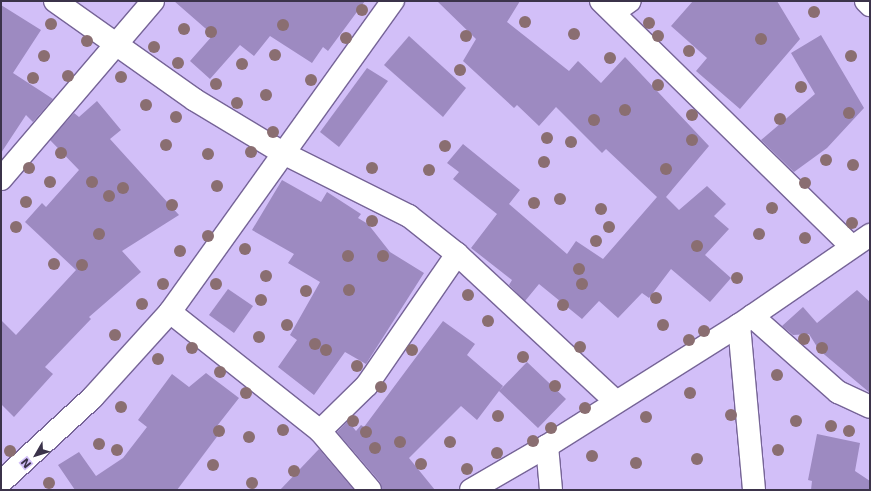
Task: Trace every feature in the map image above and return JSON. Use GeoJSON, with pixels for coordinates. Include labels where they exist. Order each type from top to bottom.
{"type":"FeatureCollection","features":[{"type":"Feature","properties":{"kind":"street"},"geometry":{"type":"LineString","coordinates":[[55,1],[195,100],[283,153],[384,201],[457,254],[615,401]]}},
{"type":"Feature","properties":{"kind":"street"},"geometry":{"type":"LineString","coordinates":[[1,179],[118,45],[153,1]]}},
{"type":"Feature","properties":{"kind":"street"},"geometry":{"type":"LineString","coordinates":[[1,482],[93,397],[170,312],[393,1]]}},
{"type":"Feature","properties":{"kind":"street"},"geometry":{"type":"LineString","coordinates":[[866,1],[870,5]]}},
{"type":"Feature","properties":{"kind":"street"},"geometry":{"type":"LineString","coordinates":[[615,5],[851,246]]}},
{"type":"Feature","properties":{"kind":"street"},"geometry":{"type":"LineString","coordinates":[[471,490],[547,446],[615,401],[746,320],[870,234]]}},
{"type":"Feature","properties":{"kind":"street"},"geometry":{"type":"LineString","coordinates":[[320,431],[367,385],[457,254]]}},
{"type":"Feature","properties":{"kind":"street"},"geometry":{"type":"LineString","coordinates":[[170,312],[320,431],[370,490]]}},
{"type":"Feature","properties":{"kind":"street"},"geometry":{"type":"LineString","coordinates":[[746,320],[838,392],[870,407]]}},
{"type":"Feature","properties":{"kind":"street"},"geometry":{"type":"LineString","coordinates":[[746,320],[754,490]]}},
{"type":"Feature","properties":{"kind":"street"},"geometry":{"type":"LineString","coordinates":[[547,446],[551,490]]}},
{"type":"Feature","properties":{"kind":"building"},"geometry":{"type":"Polygon","coordinates":[[[174,1],[365,1],[328,51],[323,47],[312,63],[270,36],[254,56],[240,45],[210,79],[190,61],[213,35],[174,1]]]}},
{"type":"Feature","properties":{"kind":"building"},"geometry":{"type":"Polygon","coordinates":[[[437,1],[520,1],[507,22],[569,71],[578,61],[601,83],[625,57],[709,146],[666,197],[679,210],[707,186],[726,204],[714,216],[729,229],[705,255],[731,278],[710,302],[671,269],[649,298],[642,293],[618,318],[599,301],[582,319],[539,284],[525,301],[509,285],[512,280],[471,248],[497,214],[453,179],[459,172],[447,163],[463,144],[520,190],[509,204],[567,254],[576,241],[603,259],[657,197],[606,149],[602,153],[556,107],[539,126],[517,105],[514,108],[463,61],[476,39],[437,1]]]}},
{"type":"Feature","properties":{"kind":"building"},"geometry":{"type":"Polygon","coordinates":[[[693,1],[777,1],[800,39],[740,109],[696,71],[707,58],[671,26],[693,1]]]}},
{"type":"Feature","properties":{"kind":"building"},"geometry":{"type":"Polygon","coordinates":[[[1,5],[41,30],[13,73],[53,99],[33,122],[26,115],[1,153],[1,5]]]}},
{"type":"Feature","properties":{"kind":"building"},"geometry":{"type":"Polygon","coordinates":[[[821,35],[864,108],[827,148],[794,172],[761,140],[815,94],[791,53],[821,35]]]}},
{"type":"Feature","properties":{"kind":"building"},"geometry":{"type":"Polygon","coordinates":[[[409,36],[466,88],[443,117],[384,65],[409,36]]]}},
{"type":"Feature","properties":{"kind":"building"},"geometry":{"type":"Polygon","coordinates":[[[367,68],[388,81],[339,147],[320,132],[367,68]]]}},
{"type":"Feature","properties":{"kind":"building"},"geometry":{"type":"Polygon","coordinates":[[[97,101],[121,130],[110,139],[179,215],[122,251],[141,272],[89,317],[91,319],[45,367],[53,374],[14,417],[1,404],[1,320],[16,335],[76,270],[25,222],[42,203],[46,207],[79,170],[50,140],[74,113],[79,117],[97,101]]]}},
{"type":"Feature","properties":{"kind":"building"},"geometry":{"type":"Polygon","coordinates":[[[282,180],[321,202],[327,192],[361,214],[358,218],[368,224],[390,252],[424,273],[366,364],[345,352],[314,395],[278,367],[297,340],[290,335],[320,282],[288,263],[294,254],[252,230],[282,180]]]}},
{"type":"Feature","properties":{"kind":"building"},"geometry":{"type":"Polygon","coordinates":[[[228,289],[253,306],[234,333],[209,315],[228,289]]]}},
{"type":"Feature","properties":{"kind":"building"},"geometry":{"type":"Polygon","coordinates":[[[857,290],[870,302],[870,393],[819,350],[809,334],[793,335],[782,326],[803,307],[817,323],[857,290]]]}},
{"type":"Feature","properties":{"kind":"building"},"geometry":{"type":"Polygon","coordinates":[[[443,321],[475,344],[467,355],[503,386],[477,420],[461,406],[409,458],[435,490],[382,490],[380,482],[337,432],[348,421],[356,431],[361,425],[364,427],[443,321]]]}},
{"type":"Feature","properties":{"kind":"building"},"geometry":{"type":"Polygon","coordinates":[[[527,362],[566,399],[538,428],[499,391],[527,362]]]}},
{"type":"Feature","properties":{"kind":"building"},"geometry":{"type":"Polygon","coordinates":[[[206,373],[239,398],[217,426],[222,430],[177,490],[75,490],[58,465],[79,452],[96,476],[123,458],[147,427],[138,420],[172,374],[189,387],[206,373]]]}},
{"type":"Feature","properties":{"kind":"building"},"geometry":{"type":"Polygon","coordinates":[[[817,434],[860,443],[855,471],[870,481],[870,490],[811,490],[812,481],[808,480],[817,434]]]}},
{"type":"Feature","properties":{"kind":"building"},"geometry":{"type":"Polygon","coordinates":[[[319,449],[354,490],[280,490],[319,449]]]}}]}
